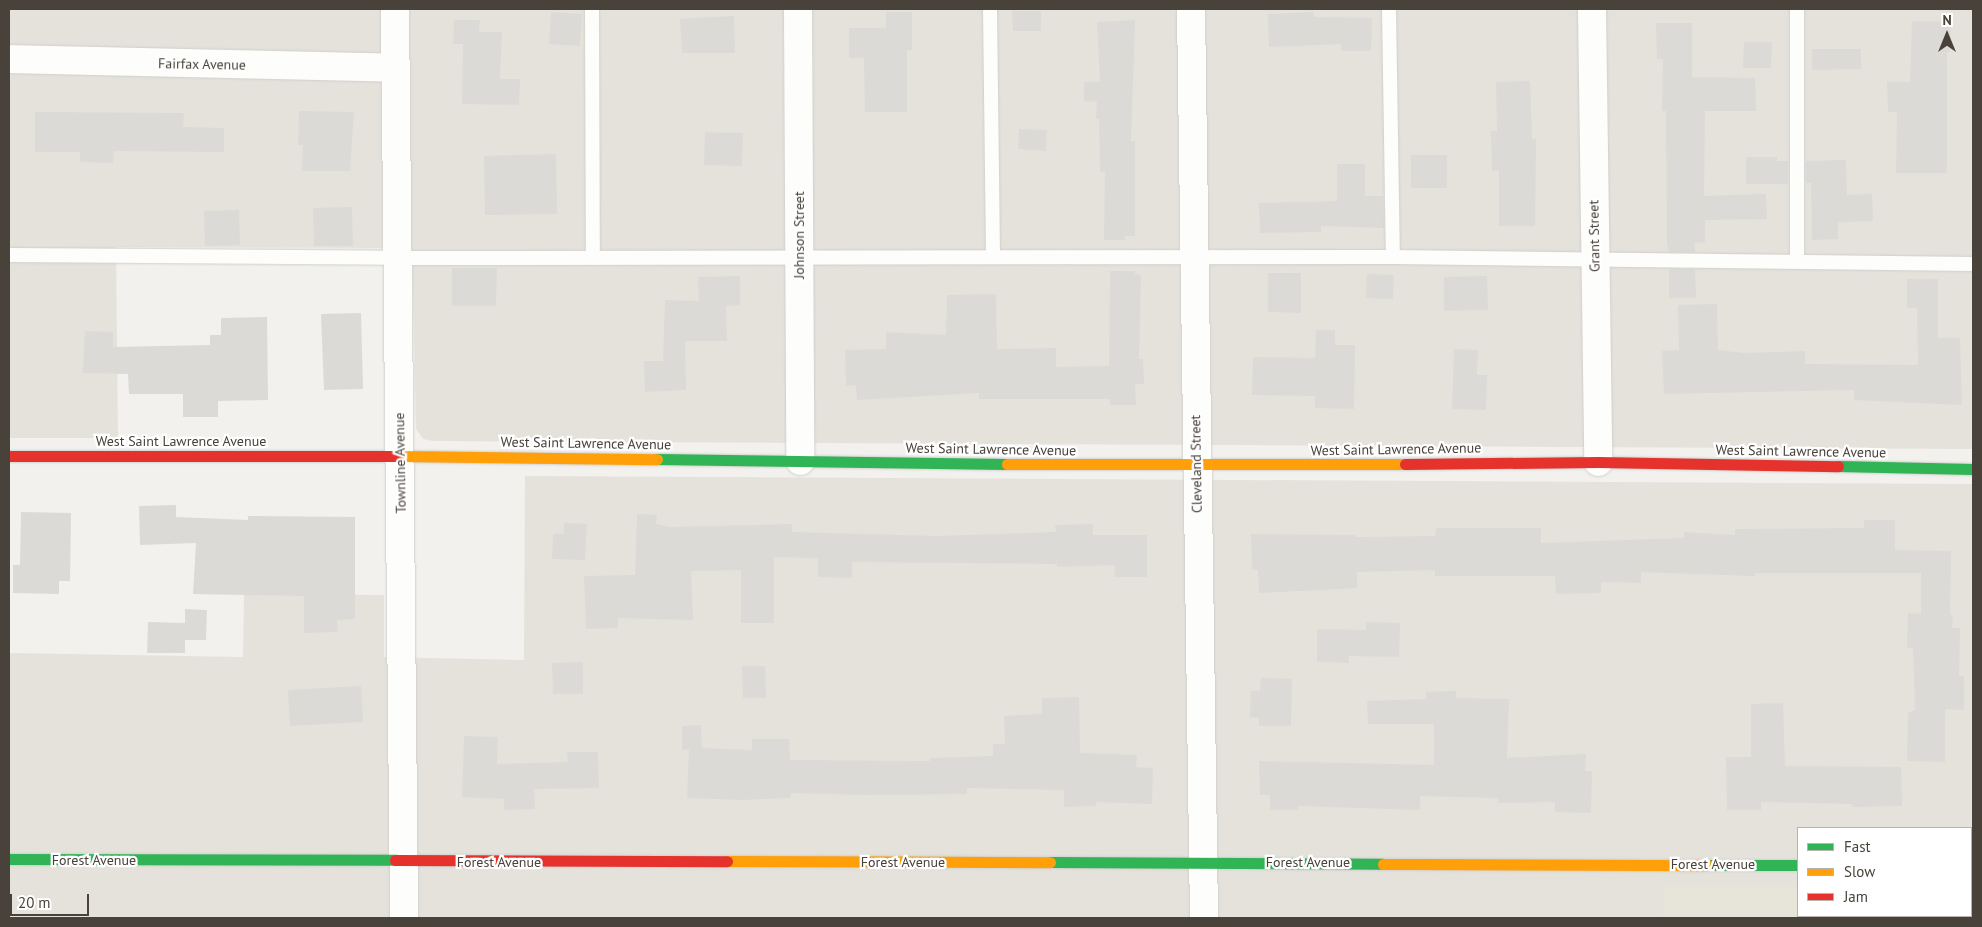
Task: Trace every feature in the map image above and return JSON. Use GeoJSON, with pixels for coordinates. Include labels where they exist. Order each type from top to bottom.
{"type":"FeatureCollection","features":[{"type":"Feature","properties":{"kind":"street","name":"Townline Avenue"},"geometry":{"type":"LineString","coordinates":[[395,9],[404,918]]}},
{"type":"Feature","properties":{"kind":"street","name":"Johnson Street"},"geometry":{"type":"LineString","coordinates":[[798,9],[800,461]]}},
{"type":"Feature","properties":{"kind":"street","name":"Cleveland Street"},"geometry":{"type":"LineString","coordinates":[[1191,9],[1195,466],[1204,918]]}},
{"type":"Feature","properties":{"kind":"street","name":"Grant Street"},"geometry":{"type":"LineString","coordinates":[[1592,9],[1598,462]]}},
{"type":"Feature","properties":{"kind":"street","name":"Fairfax Avenue"},"geometry":{"type":"LineString","coordinates":[[9,59],[395,68]]}},
{"type":"Feature","properties":{"kind":"street","name":"West Saint Lawrence Avenue"},"geometry":{"type":"LineString","coordinates":[[9,456],[400,456],[1195,466],[1598,462],[1973,469]]}},
{"type":"Feature","properties":{"kind":"street","name":"Forest Avenue"},"geometry":{"type":"LineString","coordinates":[[9,859],[404,862],[1204,862],[1797,865]]}},
{"type":"Feature","properties":{"kind":"lane"},"geometry":{"type":"LineString","coordinates":[[592,9],[593,258]]}},
{"type":"Feature","properties":{"kind":"lane"},"geometry":{"type":"LineString","coordinates":[[990,9],[993,257]]}},
{"type":"Feature","properties":{"kind":"lane"},"geometry":{"type":"LineString","coordinates":[[1389,9],[1393,256]]}},
{"type":"Feature","properties":{"kind":"lane"},"geometry":{"type":"LineString","coordinates":[[1797,9],[1797,261]]}},
{"type":"Feature","properties":{"kind":"lane"},"geometry":{"type":"LineString","coordinates":[[9,255],[397,258],[1193,258],[1393,256],[1973,264]]}},
{"type":"Feature","properties":{"kind":"shaded area"},"geometry":{"type":"Polygon","coordinates":[[[9,9],[1973,9],[1973,449],[433,441],[423,439],[416,429],[412,248],[116,247],[118,438],[9,438],[9,9]]]}},
{"type":"Feature","properties":{"kind":"shaded area"},"geometry":{"type":"Polygon","coordinates":[[[525,476],[1973,484],[1973,918],[9,918],[9,653],[243,657],[244,594],[384,595],[384,657],[524,660],[525,476]]]}},
{"type":"Feature","properties":{"kind":"shaded area"},"geometry":{"type":"Polygon","coordinates":[[[1972,886],[1973,918],[1664,918],[1663,887],[1797,887],[1797,917],[1972,917],[1972,886]]]}},
{"type":"Feature","properties":{"kind":"building"},"geometry":{"type":"Polygon","coordinates":[[[1012,11],[1041,11],[1041,31],[1013,31],[1012,11]]]}},
{"type":"Feature","properties":{"kind":"building"},"geometry":{"type":"Polygon","coordinates":[[[551,12],[582,14],[580,46],[549,44],[551,12]]]}},
{"type":"Feature","properties":{"kind":"building"},"geometry":{"type":"Polygon","coordinates":[[[886,12],[912,12],[912,50],[907,50],[907,112],[865,112],[864,58],[849,58],[849,28],[886,28],[886,12]]]}},
{"type":"Feature","properties":{"kind":"building"},"geometry":{"type":"Polygon","coordinates":[[[1313,12],[1314,17],[1372,18],[1371,51],[1341,51],[1341,44],[1269,47],[1268,14],[1313,12]]]}},
{"type":"Feature","properties":{"kind":"building"},"geometry":{"type":"Polygon","coordinates":[[[734,16],[735,53],[682,53],[680,19],[734,16]]]}},
{"type":"Feature","properties":{"kind":"building"},"geometry":{"type":"Polygon","coordinates":[[[454,20],[480,20],[479,32],[502,32],[500,79],[520,79],[519,105],[462,104],[463,44],[453,44],[454,20]]]}},
{"type":"Feature","properties":{"kind":"building"},"geometry":{"type":"Polygon","coordinates":[[[1135,20],[1131,141],[1135,141],[1135,236],[1125,236],[1125,240],[1104,240],[1105,171],[1100,172],[1099,119],[1096,119],[1097,102],[1084,101],[1084,82],[1100,82],[1097,22],[1135,20]]]}},
{"type":"Feature","properties":{"kind":"building"},"geometry":{"type":"Polygon","coordinates":[[[1912,21],[1951,22],[1950,52],[1947,52],[1947,173],[1896,173],[1897,112],[1888,112],[1887,82],[1910,82],[1912,21]]]}},
{"type":"Feature","properties":{"kind":"building"},"geometry":{"type":"Polygon","coordinates":[[[1656,23],[1692,23],[1692,77],[1755,78],[1756,111],[1705,111],[1704,196],[1766,194],[1767,219],[1705,220],[1705,242],[1694,243],[1695,252],[1669,252],[1667,244],[1666,111],[1662,111],[1663,59],[1657,59],[1656,23]]]}},
{"type":"Feature","properties":{"kind":"building"},"geometry":{"type":"Polygon","coordinates":[[[1744,42],[1772,42],[1771,68],[1743,68],[1744,42]]]}},
{"type":"Feature","properties":{"kind":"building"},"geometry":{"type":"Polygon","coordinates":[[[1812,49],[1861,49],[1861,69],[1812,70],[1812,49]]]}},
{"type":"Feature","properties":{"kind":"building"},"geometry":{"type":"Polygon","coordinates":[[[1530,81],[1532,139],[1536,139],[1535,226],[1499,226],[1499,170],[1492,171],[1491,131],[1497,131],[1496,82],[1530,81]]]}},
{"type":"Feature","properties":{"kind":"building"},"geometry":{"type":"Polygon","coordinates":[[[299,111],[354,112],[350,171],[302,171],[303,145],[298,145],[299,111]]]}},
{"type":"Feature","properties":{"kind":"building"},"geometry":{"type":"Polygon","coordinates":[[[35,112],[184,113],[183,127],[224,128],[224,152],[114,151],[113,163],[80,162],[80,152],[35,152],[35,112]]]}},
{"type":"Feature","properties":{"kind":"building"},"geometry":{"type":"Polygon","coordinates":[[[1019,129],[1047,130],[1046,151],[1018,149],[1019,129]]]}},
{"type":"Feature","properties":{"kind":"building"},"geometry":{"type":"Polygon","coordinates":[[[705,132],[743,133],[742,166],[704,165],[705,132]]]}},
{"type":"Feature","properties":{"kind":"building"},"geometry":{"type":"Polygon","coordinates":[[[556,154],[557,214],[485,215],[484,156],[556,154]]]}},
{"type":"Feature","properties":{"kind":"building"},"geometry":{"type":"Polygon","coordinates":[[[1411,155],[1447,155],[1447,188],[1411,188],[1411,155]]]}},
{"type":"Feature","properties":{"kind":"building"},"geometry":{"type":"Polygon","coordinates":[[[1746,157],[1777,157],[1777,161],[1788,161],[1788,184],[1746,184],[1746,157]]]}},
{"type":"Feature","properties":{"kind":"building"},"geometry":{"type":"Polygon","coordinates":[[[1846,160],[1847,195],[1872,194],[1873,221],[1838,222],[1838,239],[1812,240],[1811,183],[1806,183],[1806,161],[1846,160]]]}},
{"type":"Feature","properties":{"kind":"building"},"geometry":{"type":"Polygon","coordinates":[[[1337,164],[1365,164],[1365,196],[1383,196],[1384,228],[1321,226],[1321,232],[1260,233],[1259,203],[1337,201],[1337,164]]]}},
{"type":"Feature","properties":{"kind":"building"},"geometry":{"type":"Polygon","coordinates":[[[352,207],[353,246],[314,246],[313,208],[352,207]]]}},
{"type":"Feature","properties":{"kind":"building"},"geometry":{"type":"Polygon","coordinates":[[[239,210],[240,245],[205,246],[204,211],[239,210]]]}},
{"type":"Feature","properties":{"kind":"building"},"geometry":{"type":"Polygon","coordinates":[[[452,268],[497,268],[496,306],[452,306],[452,268]]]}},
{"type":"Feature","properties":{"kind":"building"},"geometry":{"type":"Polygon","coordinates":[[[1669,269],[1695,269],[1696,298],[1669,298],[1669,269]]]}},
{"type":"Feature","properties":{"kind":"building"},"geometry":{"type":"Polygon","coordinates":[[[1110,271],[1135,271],[1135,274],[1141,275],[1139,359],[1143,359],[1144,384],[1135,384],[1136,405],[1110,405],[1110,399],[979,399],[979,393],[857,400],[856,385],[846,386],[845,350],[886,349],[886,332],[946,335],[947,295],[996,294],[997,349],[1056,348],[1056,367],[1109,366],[1110,271]]]}},
{"type":"Feature","properties":{"kind":"building"},"geometry":{"type":"Polygon","coordinates":[[[1268,273],[1301,273],[1301,313],[1268,312],[1268,273]]]}},
{"type":"Feature","properties":{"kind":"building"},"geometry":{"type":"Polygon","coordinates":[[[1367,274],[1394,275],[1393,299],[1366,298],[1367,274]]]}},
{"type":"Feature","properties":{"kind":"building"},"geometry":{"type":"Polygon","coordinates":[[[740,276],[740,305],[726,306],[727,341],[685,341],[686,390],[645,392],[644,361],[663,361],[665,300],[699,301],[698,277],[740,276]]]}},
{"type":"Feature","properties":{"kind":"building"},"geometry":{"type":"Polygon","coordinates":[[[1487,276],[1488,310],[1444,311],[1444,277],[1487,276]]]}},
{"type":"Feature","properties":{"kind":"building"},"geometry":{"type":"Polygon","coordinates":[[[1907,279],[1938,279],[1938,338],[1960,338],[1962,405],[1854,400],[1854,390],[1664,394],[1662,351],[1679,350],[1678,305],[1717,304],[1718,350],[1744,353],[1805,351],[1805,364],[1918,365],[1917,308],[1907,308],[1907,279]]]}},
{"type":"Feature","properties":{"kind":"building"},"geometry":{"type":"Polygon","coordinates":[[[361,313],[363,389],[324,390],[321,314],[361,313]]]}},
{"type":"Feature","properties":{"kind":"building"},"geometry":{"type":"Polygon","coordinates":[[[267,317],[268,400],[218,401],[218,417],[183,417],[183,394],[129,394],[128,374],[83,373],[85,331],[113,332],[113,347],[210,345],[210,335],[221,335],[221,318],[267,317]]]}},
{"type":"Feature","properties":{"kind":"building"},"geometry":{"type":"Polygon","coordinates":[[[1316,330],[1335,330],[1335,345],[1355,345],[1354,409],[1315,408],[1315,396],[1252,395],[1253,357],[1315,358],[1316,330]]]}},
{"type":"Feature","properties":{"kind":"building"},"geometry":{"type":"Polygon","coordinates":[[[1454,349],[1478,350],[1477,375],[1487,375],[1486,410],[1452,409],[1454,349]]]}},
{"type":"Feature","properties":{"kind":"building"},"geometry":{"type":"Polygon","coordinates":[[[176,505],[176,517],[248,520],[248,516],[355,517],[355,619],[337,620],[338,632],[304,633],[304,596],[193,594],[196,543],[140,545],[139,506],[176,505]]]}},
{"type":"Feature","properties":{"kind":"building"},"geometry":{"type":"Polygon","coordinates":[[[21,512],[71,513],[70,581],[59,581],[59,594],[13,593],[13,565],[20,565],[21,512]]]}},
{"type":"Feature","properties":{"kind":"building"},"geometry":{"type":"Polygon","coordinates":[[[637,514],[657,515],[656,524],[670,527],[792,524],[792,532],[939,536],[1056,532],[1055,525],[1093,524],[1093,535],[1147,535],[1147,577],[1114,577],[1115,565],[1057,567],[1057,564],[852,562],[852,578],[818,577],[818,558],[774,557],[774,623],[741,623],[741,570],[691,571],[693,620],[618,618],[618,628],[586,629],[584,576],[635,575],[637,514]]]}},
{"type":"Feature","properties":{"kind":"building"},"geometry":{"type":"Polygon","coordinates":[[[1864,520],[1895,520],[1895,550],[1951,551],[1950,615],[1953,615],[1952,628],[1960,628],[1959,676],[1964,676],[1964,710],[1945,709],[1945,762],[1907,761],[1908,713],[1915,710],[1913,648],[1907,648],[1908,613],[1921,614],[1921,573],[1755,573],[1755,576],[1641,572],[1641,583],[1601,582],[1601,593],[1556,594],[1555,576],[1435,576],[1435,570],[1357,572],[1357,588],[1259,593],[1258,570],[1252,570],[1251,534],[1355,535],[1355,537],[1435,536],[1436,528],[1541,528],[1541,543],[1684,538],[1684,532],[1735,535],[1735,529],[1864,528],[1864,520]]]}},
{"type":"Feature","properties":{"kind":"building"},"geometry":{"type":"Polygon","coordinates":[[[564,523],[587,524],[585,560],[552,559],[553,534],[564,534],[564,523]]]}},
{"type":"Feature","properties":{"kind":"building"},"geometry":{"type":"Polygon","coordinates":[[[185,609],[207,610],[206,640],[185,640],[185,653],[147,653],[148,622],[185,623],[185,609]]]}},
{"type":"Feature","properties":{"kind":"building"},"geometry":{"type":"Polygon","coordinates":[[[1366,622],[1400,623],[1399,657],[1349,656],[1349,663],[1317,662],[1317,629],[1366,630],[1366,622]]]}},
{"type":"Feature","properties":{"kind":"building"},"geometry":{"type":"Polygon","coordinates":[[[583,662],[583,694],[553,694],[552,663],[583,662]]]}},
{"type":"Feature","properties":{"kind":"building"},"geometry":{"type":"Polygon","coordinates":[[[742,666],[765,666],[766,698],[743,698],[742,666]]]}},
{"type":"Feature","properties":{"kind":"building"},"geometry":{"type":"Polygon","coordinates":[[[1261,678],[1292,679],[1291,726],[1259,726],[1259,718],[1250,717],[1251,691],[1260,691],[1261,678]]]}},
{"type":"Feature","properties":{"kind":"building"},"geometry":{"type":"Polygon","coordinates":[[[361,686],[363,722],[290,726],[288,690],[361,686]]]}},
{"type":"Feature","properties":{"kind":"building"},"geometry":{"type":"Polygon","coordinates":[[[1456,691],[1456,698],[1509,699],[1507,758],[1586,754],[1585,771],[1592,771],[1591,813],[1555,812],[1555,802],[1498,803],[1498,798],[1420,796],[1420,810],[1298,806],[1298,810],[1270,810],[1270,795],[1260,795],[1259,761],[1434,765],[1434,724],[1368,724],[1367,701],[1426,699],[1426,692],[1456,691]]]}},
{"type":"Feature","properties":{"kind":"building"},"geometry":{"type":"Polygon","coordinates":[[[1079,697],[1080,753],[1137,755],[1136,767],[1153,768],[1152,804],[1096,802],[1096,806],[1064,807],[1064,790],[967,788],[967,794],[866,795],[791,793],[791,798],[742,800],[687,798],[689,749],[682,750],[682,726],[701,725],[702,748],[752,750],[752,739],[789,739],[790,760],[930,761],[930,758],[993,756],[993,744],[1005,744],[1004,716],[1042,714],[1042,698],[1079,697]]]}},
{"type":"Feature","properties":{"kind":"building"},"geometry":{"type":"Polygon","coordinates":[[[1783,703],[1785,766],[1901,767],[1902,806],[1853,807],[1852,804],[1761,802],[1761,810],[1727,810],[1726,757],[1751,757],[1751,704],[1783,703]]]}},
{"type":"Feature","properties":{"kind":"building"},"geometry":{"type":"Polygon","coordinates":[[[464,736],[498,737],[497,764],[568,762],[567,752],[598,752],[599,788],[534,789],[535,809],[504,810],[504,799],[462,797],[464,736]]]}},
{"type":"Feature","properties":{"kind":"traffic: fast"},"geometry":{"type":"LineString","coordinates":[[657,459],[1007,464]]}},
{"type":"Feature","properties":{"kind":"traffic: fast"},"geometry":{"type":"LineString","coordinates":[[1838,466],[1973,469]]}},
{"type":"Feature","properties":{"kind":"traffic: fast"},"geometry":{"type":"LineString","coordinates":[[9,859],[395,860]]}},
{"type":"Feature","properties":{"kind":"traffic: fast"},"geometry":{"type":"LineString","coordinates":[[1050,862],[1383,864]]}},
{"type":"Feature","properties":{"kind":"traffic: fast"},"geometry":{"type":"LineString","coordinates":[[1708,865],[1797,865]]}},
{"type":"Feature","properties":{"kind":"traffic: slow"},"geometry":{"type":"LineString","coordinates":[[398,456],[657,459]]}},
{"type":"Feature","properties":{"kind":"traffic: slow"},"geometry":{"type":"LineString","coordinates":[[1007,464],[1405,464]]}},
{"type":"Feature","properties":{"kind":"traffic: slow"},"geometry":{"type":"LineString","coordinates":[[727,861],[1050,862]]}},
{"type":"Feature","properties":{"kind":"traffic: slow"},"geometry":{"type":"LineString","coordinates":[[1383,864],[1708,865]]}},
{"type":"Feature","properties":{"kind":"traffic: jam"},"geometry":{"type":"LineString","coordinates":[[9,456],[398,456]]}},
{"type":"Feature","properties":{"kind":"traffic: jam"},"geometry":{"type":"LineString","coordinates":[[1405,464],[1598,462],[1838,466]]}},
{"type":"Feature","properties":{"kind":"traffic: jam"},"geometry":{"type":"LineString","coordinates":[[395,860],[727,861]]}}]}
